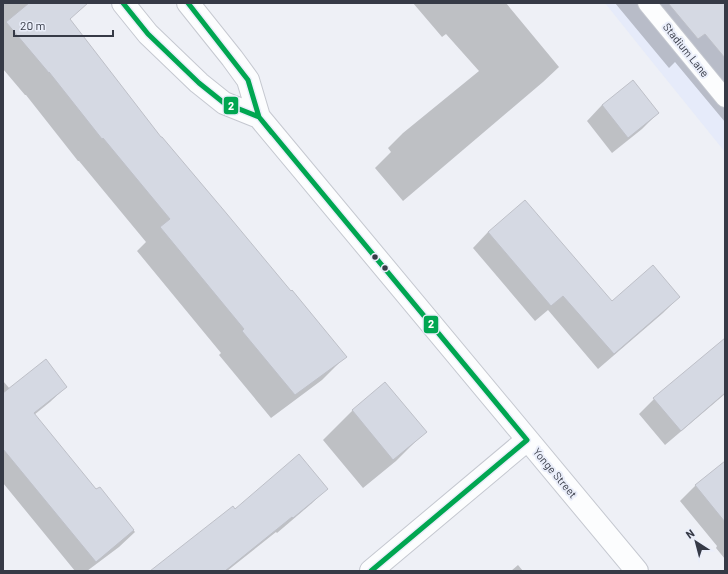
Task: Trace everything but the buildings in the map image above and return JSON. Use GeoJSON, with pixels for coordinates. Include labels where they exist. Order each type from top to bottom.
{"type":"FeatureCollection","features":[{"type":"Feature","properties":{"kind":"street","name":"Yonge Street"},"geometry":{"type":"LineString","coordinates":[[123,3],[148,34],[199,83],[224,103],[258,117]]}},
{"type":"Feature","properties":{"kind":"street","name":"Yonge Street"},"geometry":{"type":"LineString","coordinates":[[188,3],[248,80],[258,117],[637,571]]}},
{"type":"Feature","properties":{"kind":"street"},"geometry":{"type":"LineString","coordinates":[[371,571],[527,440]]}},
{"type":"Feature","properties":{"kind":"lane","name":"Stadium Lane"},"geometry":{"type":"LineString","coordinates":[[647,3],[725,98]]}},
{"type":"Feature","properties":{"kind":"shaded area"},"geometry":{"type":"Polygon","coordinates":[[[605,3],[725,3],[725,152],[645,53],[605,3]]]}},
{"type":"Feature","properties":{"kind":"transit line","name":"2"},"geometry":{"type":"LineString","coordinates":[[123,3],[148,34],[199,83],[224,103],[259,117],[527,440]]}},
{"type":"Feature","properties":{"kind":"transit line","name":"2"},"geometry":{"type":"LineString","coordinates":[[188,3],[248,80],[259,117],[272,133]]}},
{"type":"Feature","properties":{"kind":"transit line","name":"2"},"geometry":{"type":"LineString","coordinates":[[371,571],[527,440]]}}]}
